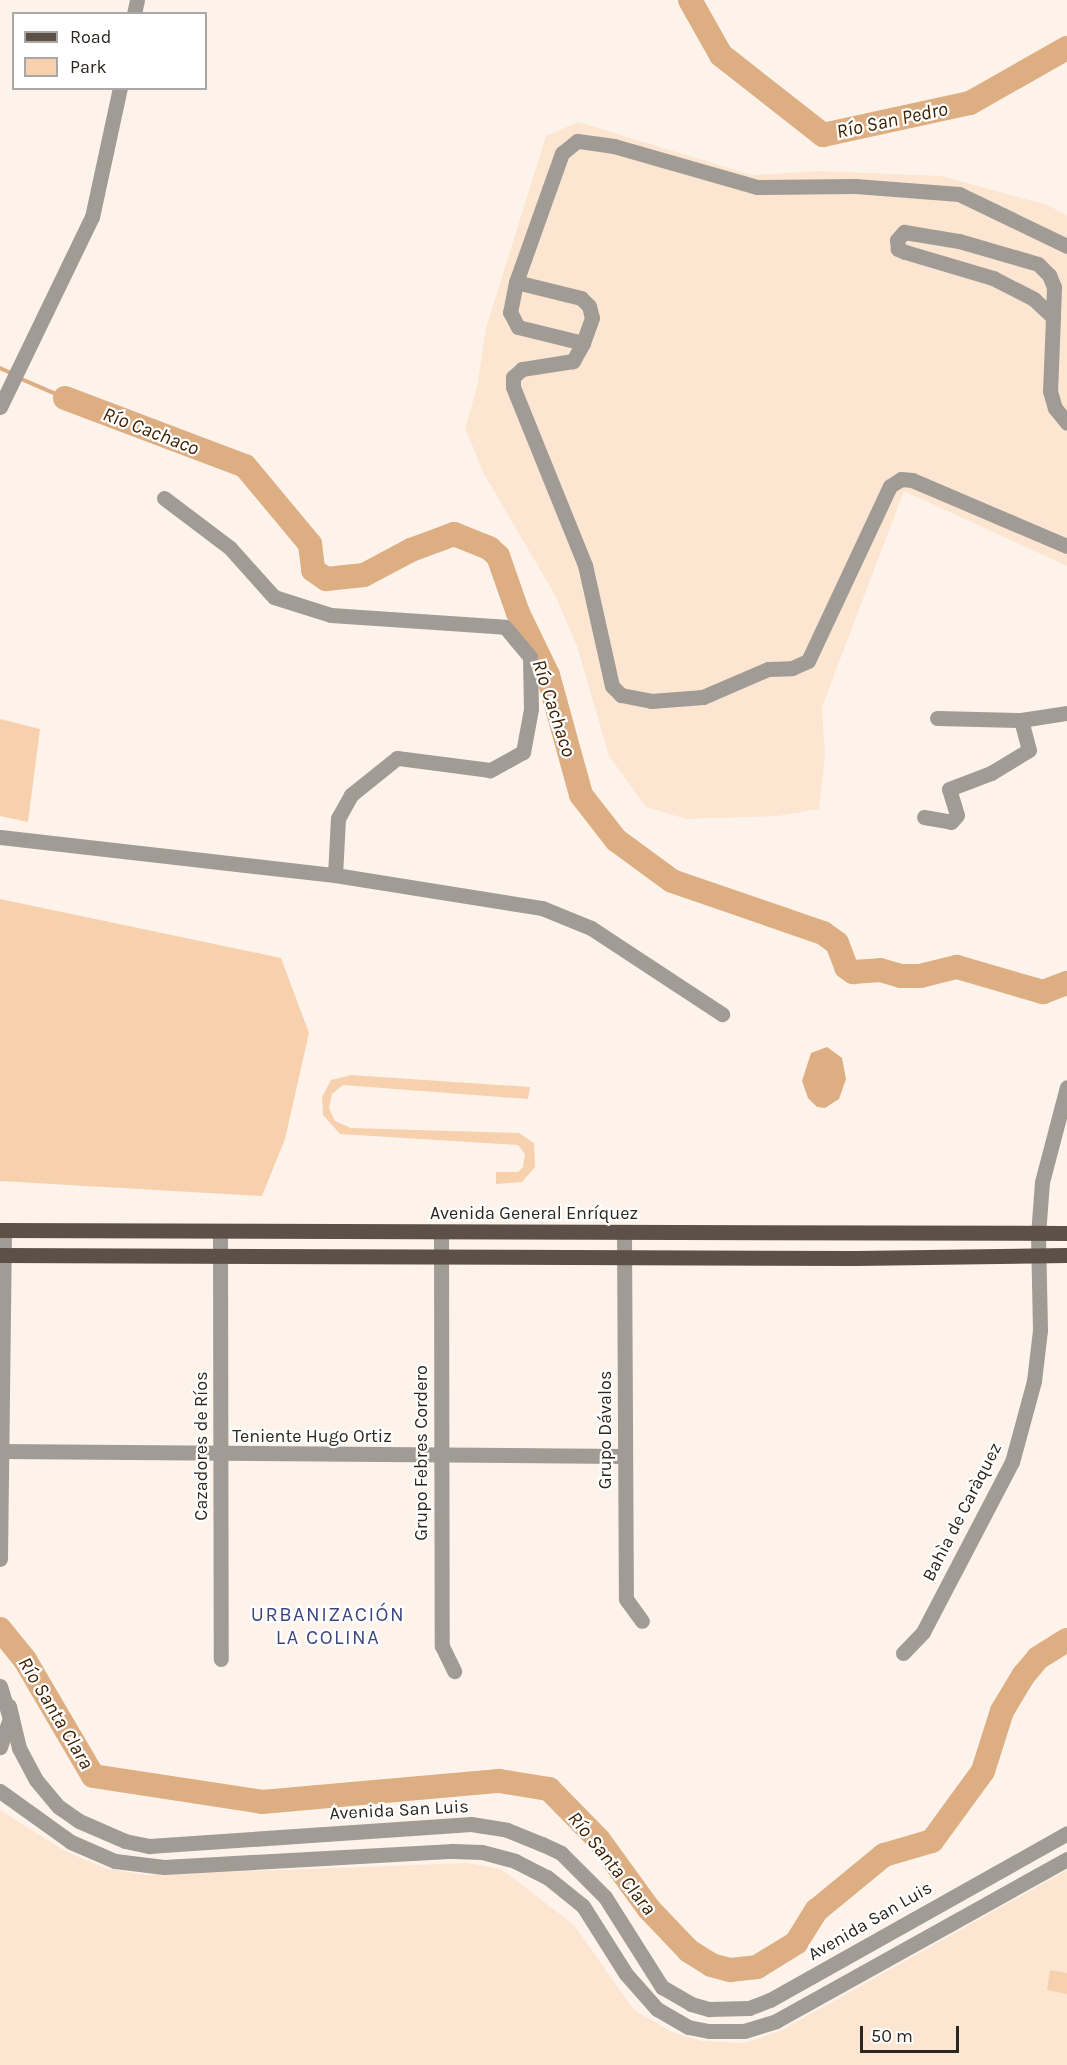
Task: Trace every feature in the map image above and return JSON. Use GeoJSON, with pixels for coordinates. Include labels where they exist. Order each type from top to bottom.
{"type":"FeatureCollection","features":[{"type":"Feature","properties":{"kind":"main road","name":"Avenida General Enríquez"},"geometry":{"type":"LineString","coordinates":[[2,1230],[854,1235],[1067,1233]]}},
{"type":"Feature","properties":{"kind":"main road"},"geometry":{"type":"LineString","coordinates":[[854,1235],[855,1258]]}},
{"type":"Feature","properties":{"kind":"main road"},"geometry":{"type":"LineString","coordinates":[[2,1255],[855,1258],[1067,1255]]}},
{"type":"Feature","properties":{"kind":"street"},"geometry":{"type":"LineString","coordinates":[[0,406],[92,217],[120,90]]}},
{"type":"Feature","properties":{"kind":"street"},"geometry":{"type":"LineString","coordinates":[[583,343],[518,327],[510,312],[516,282],[562,153],[577,141],[614,146],[757,187],[855,186],[959,194],[1067,246]]}},
{"type":"Feature","properties":{"kind":"street"},"geometry":{"type":"LineString","coordinates":[[1053,317],[1034,299],[993,278],[905,252],[898,249],[897,240],[904,232],[959,241],[1038,264],[1049,274],[1054,287],[1053,317],[1050,391],[1055,408],[1067,423]]}},
{"type":"Feature","properties":{"kind":"street"},"geometry":{"type":"LineString","coordinates":[[516,282],[581,298],[590,306],[591,318],[583,343],[573,361],[522,369],[513,377],[513,387],[585,566],[612,686],[621,695],[651,701],[703,697],[768,669],[792,668],[808,661],[890,486],[901,479],[912,480],[1067,546]]}},
{"type":"Feature","properties":{"kind":"street"},"geometry":{"type":"LineString","coordinates":[[164,498],[230,548],[274,597],[331,615],[505,627],[530,657],[531,709],[523,752],[490,770],[397,758],[351,795],[338,818],[335,876]]}},
{"type":"Feature","properties":{"kind":"street"},"geometry":{"type":"LineString","coordinates":[[937,718],[1021,720],[1067,713]]}},
{"type":"Feature","properties":{"kind":"street"},"geometry":{"type":"LineString","coordinates":[[924,817],[951,822],[957,815],[949,789],[991,773],[1029,750],[1021,720]]}},
{"type":"Feature","properties":{"kind":"street"},"geometry":{"type":"LineString","coordinates":[[0,837],[335,876],[542,908],[591,928],[722,1014]]}},
{"type":"Feature","properties":{"kind":"street","name":"Bahìa de Caràquez"},"geometry":{"type":"LineString","coordinates":[[903,1653],[923,1632],[1012,1462],[1034,1381],[1040,1330],[1038,1235],[1042,1182],[1067,1087]]}},
{"type":"Feature","properties":{"kind":"street"},"geometry":{"type":"LineString","coordinates":[[0,1558],[2,1230]]}},
{"type":"Feature","properties":{"kind":"street","name":"Grupo Febres Cordero"},"geometry":{"type":"LineString","coordinates":[[441,1232],[442,1646],[454,1671]]}},
{"type":"Feature","properties":{"kind":"street","name":"Cazadores de Ríos"},"geometry":{"type":"LineString","coordinates":[[220,1233],[221,1659]]}},
{"type":"Feature","properties":{"kind":"street","name":"Grupo Dávalos"},"geometry":{"type":"LineString","coordinates":[[624,1233],[626,1256],[624,1456],[626,1599],[642,1621]]}},
{"type":"Feature","properties":{"kind":"street","name":"Teniente Hugo Ortiz"},"geometry":{"type":"LineString","coordinates":[[1,1451],[221,1455],[624,1456]]}},
{"type":"Feature","properties":{"kind":"street","name":"Avenida San Luis"},"geometry":{"type":"LineString","coordinates":[[0,1686],[9,1706],[19,1748],[36,1780],[59,1807],[80,1821],[125,1841],[149,1846],[471,1824],[507,1830],[561,1853],[605,1897],[662,1987],[691,2004],[724,2011],[749,2008],[770,2000],[1067,1833]]}},
{"type":"Feature","properties":{"kind":"street"},"geometry":{"type":"LineString","coordinates":[[0,1747],[8,1731],[9,1706]]}},
{"type":"Feature","properties":{"kind":"street"},"geometry":{"type":"LineString","coordinates":[[0,1791],[71,1842],[115,1861],[164,1867],[453,1851],[482,1852],[515,1861],[547,1877],[583,1906],[626,1974],[657,2009],[688,2027],[709,2031],[744,2031],[776,2020],[1067,1859]]}},
{"type":"Feature","properties":{"kind":"shaded area"},"geometry":{"type":"Polygon","coordinates":[[[578,122],[752,175],[819,171],[941,176],[1047,205],[1067,215],[1067,566],[904,491],[822,707],[825,756],[819,809],[778,816],[686,819],[646,807],[609,756],[577,646],[556,597],[484,474],[465,428],[477,387],[486,328],[546,136],[578,122]]]}},
{"type":"Feature","properties":{"kind":"shaded area"},"geometry":{"type":"Polygon","coordinates":[[[827,1047],[842,1058],[846,1079],[839,1099],[825,1108],[817,1107],[808,1098],[802,1081],[811,1053],[827,1047]]]}},
{"type":"Feature","properties":{"kind":"shaded area"},"geometry":{"type":"Polygon","coordinates":[[[0,1810],[65,1851],[105,1868],[145,1875],[467,1863],[501,1869],[574,1925],[634,2010],[672,2032],[702,2041],[745,2043],[782,2030],[1067,1870],[1067,2065],[0,2065],[0,1810]]]}},
{"type":"Feature","properties":{"kind":"green space"},"geometry":{"type":"Polygon","coordinates":[[[0,719],[40,729],[28,822],[0,816],[0,719]]]}},
{"type":"Feature","properties":{"kind":"green space"},"geometry":{"type":"Polygon","coordinates":[[[0,899],[281,958],[309,1033],[285,1139],[262,1196],[0,1181],[0,899]]]}},
{"type":"Feature","properties":{"kind":"green space"},"geometry":{"type":"Polygon","coordinates":[[[351,1075],[530,1087],[528,1099],[343,1085],[332,1094],[329,1108],[335,1121],[351,1128],[519,1133],[534,1143],[535,1167],[522,1182],[496,1184],[496,1172],[518,1172],[523,1167],[525,1154],[518,1145],[340,1134],[323,1115],[322,1097],[331,1080],[351,1075]]]}},
{"type":"Feature","properties":{"kind":"green space"},"geometry":{"type":"Polygon","coordinates":[[[1050,1970],[1067,1973],[1067,1994],[1047,1990],[1050,1970]]]}},
{"type":"Feature","properties":{"kind":"waterway","name":"Río San Pedro"},"geometry":{"type":"LineString","coordinates":[[690,0],[721,55],[823,135],[970,103],[1067,48]]}},
{"type":"Feature","properties":{"kind":"waterway"},"geometry":{"type":"LineString","coordinates":[[0,368],[13,374]]}},
{"type":"Feature","properties":{"kind":"waterway"},"geometry":{"type":"LineString","coordinates":[[19,378],[65,398]]}},
{"type":"Feature","properties":{"kind":"waterway","name":"Río Cachaco"},"geometry":{"type":"LineString","coordinates":[[65,398],[245,466],[310,544],[313,570],[326,579],[364,575],[411,550],[454,534],[489,548],[498,556],[518,613],[548,675],[581,795],[616,840],[672,881],[823,933],[837,943],[846,967],[853,972],[880,970],[901,976],[920,976],[957,967],[1043,992],[1067,983]]}},
{"type":"Feature","properties":{"kind":"waterway","name":"Río Santa Clara"},"geometry":{"type":"LineString","coordinates":[[0,1629],[25,1660],[93,1776],[262,1802],[499,1781],[549,1789],[599,1840],[649,1909],[689,1951],[711,1965],[730,1970],[757,1967],[796,1943],[817,1910],[884,1855],[932,1841],[983,1771],[1002,1711],[1023,1676],[1038,1658],[1067,1640]]}},
{"type":"Feature","properties":{"kind":"district","name":"URBANIZACIÓN LA COLINA"},"geometry":{"type":"Point","coordinates":[328,1626]}}]}
